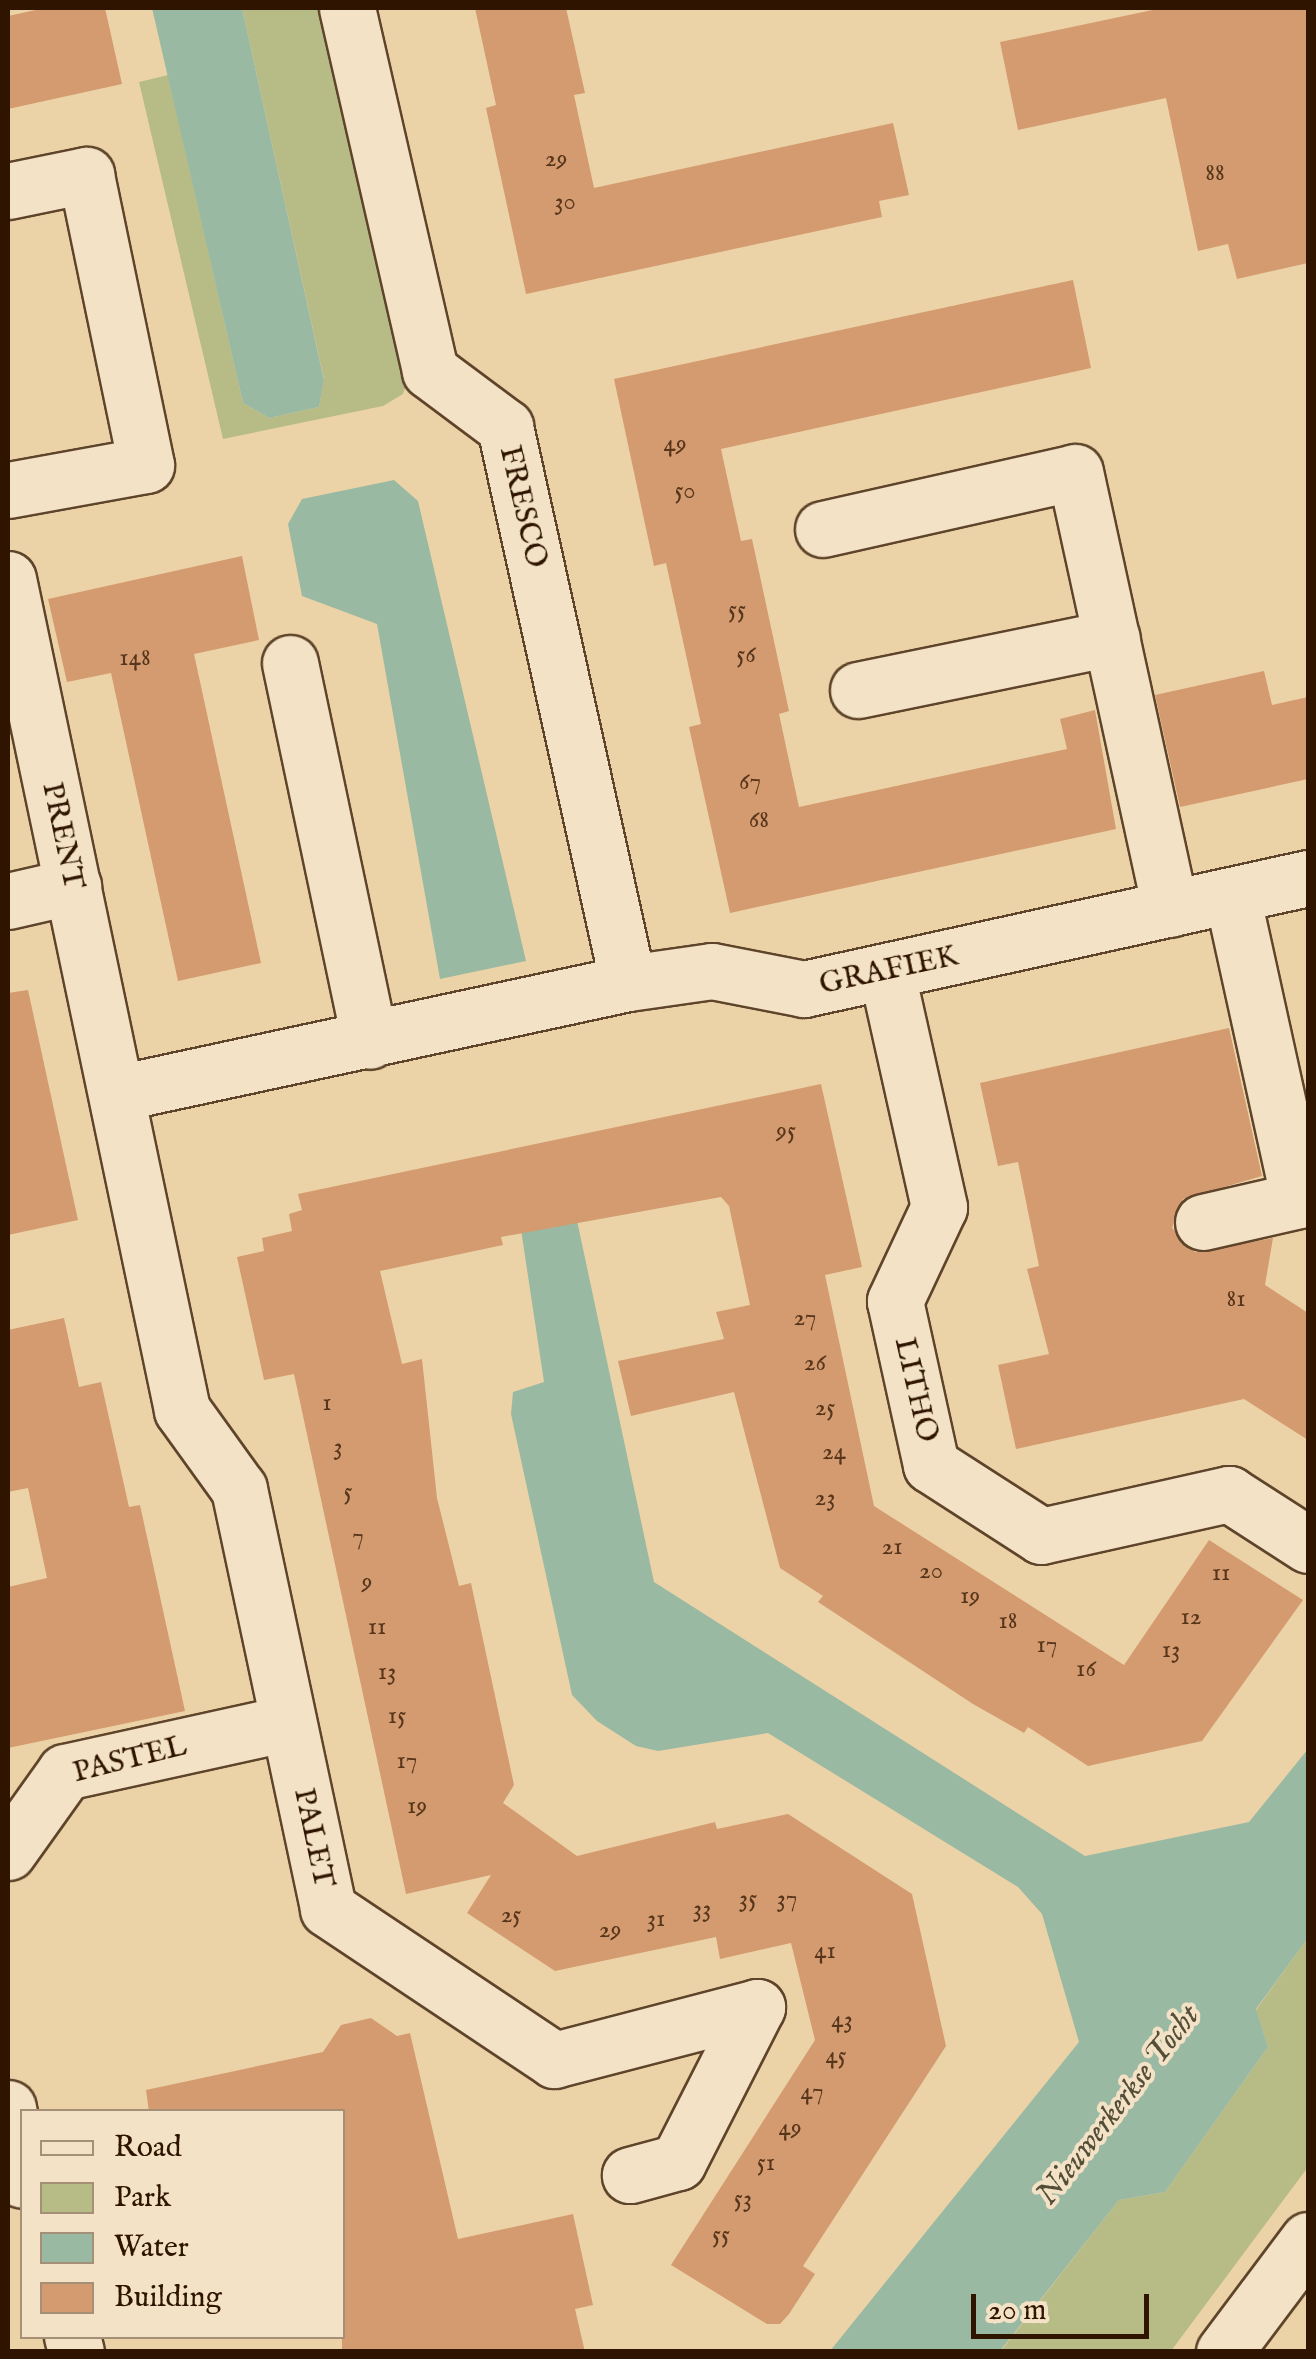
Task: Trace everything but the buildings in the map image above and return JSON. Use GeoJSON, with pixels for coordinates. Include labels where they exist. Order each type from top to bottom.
{"type":"FeatureCollection","features":[{"type":"Feature","properties":{"kind":"street","name":"FRESCO"},"geometry":{"type":"LineString","coordinates":[[347,8],[430,371],[504,428],[628,983]]}},
{"type":"Feature","properties":{"kind":"street"},"geometry":{"type":"LineString","coordinates":[[8,191],[86,175],[146,466],[8,490]]}},
{"type":"Feature","properties":{"kind":"street"},"geometry":{"type":"LineString","coordinates":[[823,529],[1076,472],[1170,909]]}},
{"type":"Feature","properties":{"kind":"street","name":"PRENT"},"geometry":{"type":"LineString","coordinates":[[8,579],[118,1092]]}},
{"type":"Feature","properties":{"kind":"street"},"geometry":{"type":"LineString","coordinates":[[858,690],[1112,638]]}},
{"type":"Feature","properties":{"kind":"street"},"geometry":{"type":"LineString","coordinates":[[290,664],[370,1041]]}},
{"type":"Feature","properties":{"kind":"street","name":"GRAFIEK"},"geometry":{"type":"LineString","coordinates":[[118,1092],[628,983],[712,971],[804,989],[887,974],[1308,878]]}},
{"type":"Feature","properties":{"kind":"street"},"geometry":{"type":"LineString","coordinates":[[8,901],[73,886]]}},
{"type":"Feature","properties":{"kind":"street"},"geometry":{"type":"LineString","coordinates":[[1204,1222],[1299,1200],[1232,896]]}},
{"type":"Feature","properties":{"kind":"street","name":"LITHO"},"geometry":{"type":"LineString","coordinates":[[887,974],[940,1207],[895,1302],[932,1465],[1041,1536],[1228,1494],[1308,1545]]}},
{"type":"Feature","properties":{"kind":"street","name":"PALET"},"geometry":{"type":"LineString","coordinates":[[118,1092],[182,1410],[239,1489],[328,1909],[554,2060],[758,2007],[678,2162],[630,2175]]}},
{"type":"Feature","properties":{"kind":"street","name":"PASTEL"},"geometry":{"type":"LineString","coordinates":[[8,1852],[64,1772],[288,1724]]}},
{"type":"Feature","properties":{"kind":"street"},"geometry":{"type":"LineString","coordinates":[[8,2108],[20,2170]]}},
{"type":"Feature","properties":{"kind":"street"},"geometry":{"type":"LineString","coordinates":[[1224,2352],[1308,2240]]}},
{"type":"Feature","properties":{"kind":"green space"},"geometry":{"type":"Polygon","coordinates":[[[242,8],[327,8],[407,382],[403,394],[383,406],[223,439],[139,82],[168,75],[243,403],[269,418],[319,407],[324,379],[242,8]]]}},
{"type":"Feature","properties":{"kind":"green space"},"geometry":{"type":"Polygon","coordinates":[[[1308,1938],[1308,2167],[1171,2351],[1000,2352],[1119,2200],[1165,2192],[1268,2047],[1256,2010],[1308,1938]]]}},
{"type":"Feature","properties":{"kind":"water"},"geometry":{"type":"Polygon","coordinates":[[[152,8],[242,8],[324,380],[319,407],[269,418],[243,403],[152,8]]]}},
{"type":"Feature","properties":{"kind":"water"},"geometry":{"type":"Polygon","coordinates":[[[394,480],[418,501],[526,961],[440,979],[377,624],[302,596],[288,524],[302,499],[394,480]]]}},
{"type":"Feature","properties":{"kind":"water","name":"Nieuwerkerkse Tocht"},"geometry":{"type":"Polygon","coordinates":[[[575,1211],[654,1582],[1085,1856],[1249,1822],[1308,1749],[1308,1938],[1256,2009],[1268,2047],[1165,2192],[1119,2200],[1000,2351],[830,2351],[1079,2042],[1042,1914],[1018,1887],[768,1733],[658,1751],[636,1746],[597,1721],[572,1695],[511,1414],[513,1392],[544,1382],[520,1223],[575,1211]]]}}]}
